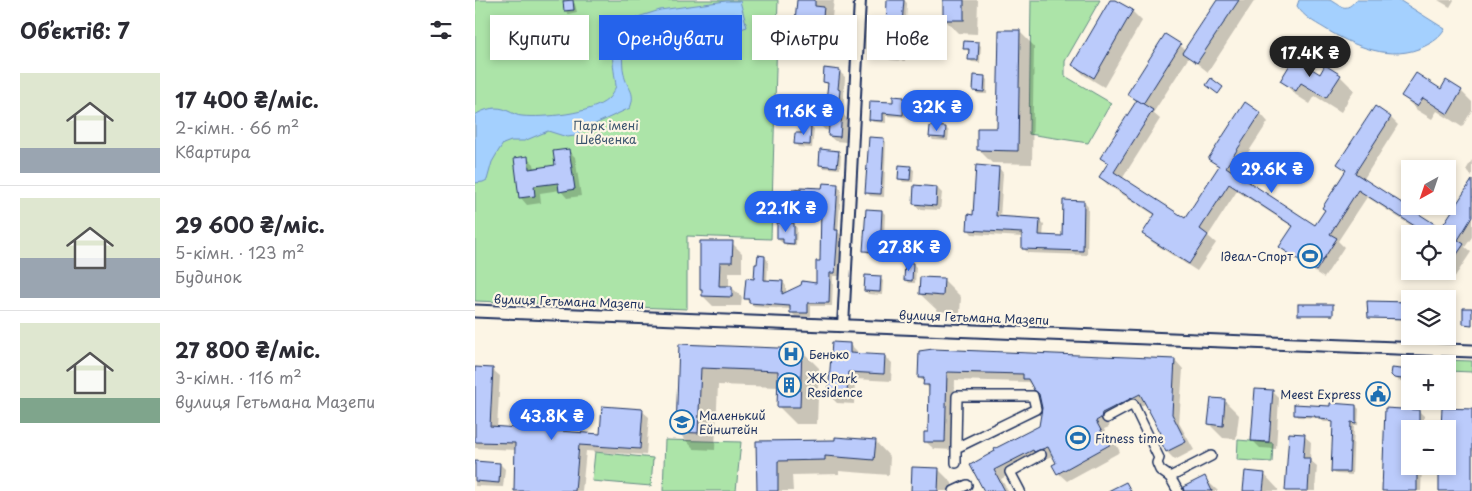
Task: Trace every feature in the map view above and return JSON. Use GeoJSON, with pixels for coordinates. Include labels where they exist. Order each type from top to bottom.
{"type":"FeatureCollection","features":[{"type":"Feature","properties":{"kind":"main road","name":"вулиця Гетьмана Мазепи"},"geometry":{"type":"LineString","coordinates":[[475,311],[1472,351]]}},
{"type":"Feature","properties":{"kind":"street"},"geometry":{"type":"LineString","coordinates":[[843,326],[860,0]]}},
{"type":"Feature","properties":{"kind":"street"},"geometry":{"type":"LineString","coordinates":[[956,448],[1036,409],[1033,396],[957,396],[956,448],[956,463]]}},
{"type":"Feature","properties":{"kind":"street"},"geometry":{"type":"LineString","coordinates":[[1107,418],[1133,404],[1159,458],[1157,463],[1160,470],[1170,477],[1178,491]]}},
{"type":"Feature","properties":{"kind":"street"},"geometry":{"type":"LineString","coordinates":[[1020,491],[1010,472],[1041,455]]}},
{"type":"Feature","properties":{"kind":"street"},"geometry":{"type":"LineString","coordinates":[[1170,477],[1211,456]]}},
{"type":"Feature","properties":{"kind":"street"},"geometry":{"type":"LineString","coordinates":[[954,491],[967,485]]}},
{"type":"Feature","properties":{"kind":"green space","name":"Парк імені Шевченка"},"geometry":{"type":"Polygon","coordinates":[[[475,0],[778,0],[778,15],[752,15],[752,60],[776,60],[771,239],[687,236],[687,309],[475,301],[475,0]]]}},
{"type":"Feature","properties":{"kind":"green space"},"geometry":{"type":"Polygon","coordinates":[[[1031,0],[1100,0],[1065,61],[1065,76],[1111,103],[1088,143],[1029,134],[1031,0]]]}},
{"type":"Feature","properties":{"kind":"green space"},"geometry":{"type":"Polygon","coordinates":[[[1456,360],[1472,361],[1472,372],[1456,371],[1456,360]]]}},
{"type":"Feature","properties":{"kind":"green space"},"geometry":{"type":"Polygon","coordinates":[[[665,440],[741,442],[736,491],[663,491],[665,440]]]}},
{"type":"Feature","properties":{"kind":"green space"},"geometry":{"type":"Polygon","coordinates":[[[1238,440],[1273,443],[1272,462],[1237,460],[1238,440]]]}},
{"type":"Feature","properties":{"kind":"green space"},"geometry":{"type":"Polygon","coordinates":[[[595,452],[653,458],[651,486],[592,481],[595,452]]]}},
{"type":"Feature","properties":{"kind":"water"},"geometry":{"type":"Polygon","coordinates":[[[1299,0],[1328,0],[1348,7],[1356,0],[1399,0],[1445,29],[1434,41],[1425,46],[1412,51],[1386,53],[1360,46],[1335,35],[1303,13],[1297,6],[1299,0]]]}},
{"type":"Feature","properties":{"kind":"water"},"geometry":{"type":"Polygon","coordinates":[[[726,1],[740,1],[747,27],[742,29],[742,15],[644,15],[660,10],[726,1]]]}},
{"type":"Feature","properties":{"kind":"water"},"geometry":{"type":"Polygon","coordinates":[[[613,60],[622,60],[625,79],[632,93],[630,108],[593,125],[575,136],[567,137],[548,131],[524,141],[511,141],[503,144],[492,162],[487,180],[475,183],[475,115],[496,108],[504,109],[520,116],[531,116],[567,114],[591,108],[609,98],[616,86],[613,60]]]}},
{"type":"Feature","properties":{"kind":"building"},"geometry":{"type":"Polygon","coordinates":[[[573,0],[574,10],[564,11],[563,1],[573,0]]]}},
{"type":"Feature","properties":{"kind":"building"},"geometry":{"type":"Polygon","coordinates":[[[797,0],[815,0],[815,6],[824,7],[823,15],[796,15],[797,0]]]}},
{"type":"Feature","properties":{"kind":"building"},"geometry":{"type":"Polygon","coordinates":[[[887,0],[904,0],[903,15],[886,15],[887,0]]]}},
{"type":"Feature","properties":{"kind":"building"},"geometry":{"type":"Polygon","coordinates":[[[943,0],[964,0],[964,20],[947,20],[947,15],[943,15],[943,0]]]}},
{"type":"Feature","properties":{"kind":"building"},"geometry":{"type":"Polygon","coordinates":[[[1110,0],[1115,0],[1133,10],[1094,78],[1072,65],[1110,0]]]}},
{"type":"Feature","properties":{"kind":"building"},"geometry":{"type":"Polygon","coordinates":[[[1217,0],[1239,0],[1197,63],[1182,53],[1217,0]]]}},
{"type":"Feature","properties":{"kind":"building"},"geometry":{"type":"Polygon","coordinates":[[[999,30],[1020,30],[1018,151],[977,150],[977,128],[997,128],[999,30]]]}},
{"type":"Feature","properties":{"kind":"building"},"geometry":{"type":"Polygon","coordinates":[[[1165,34],[1181,44],[1143,104],[1127,94],[1165,34]]]}},
{"type":"Feature","properties":{"kind":"building"},"geometry":{"type":"Polygon","coordinates":[[[964,41],[979,42],[978,60],[968,60],[969,49],[963,49],[964,41]]]}},
{"type":"Feature","properties":{"kind":"building"},"geometry":{"type":"Polygon","coordinates":[[[1294,58],[1320,74],[1325,65],[1341,75],[1326,98],[1301,83],[1296,91],[1280,81],[1294,58]]]}},
{"type":"Feature","properties":{"kind":"building"},"geometry":{"type":"Polygon","coordinates":[[[824,68],[840,70],[838,111],[842,112],[840,137],[828,136],[829,126],[818,125],[820,110],[825,110],[828,83],[823,82],[824,68]]]}},
{"type":"Feature","properties":{"kind":"building"},"geometry":{"type":"Polygon","coordinates":[[[1416,73],[1441,89],[1446,80],[1462,90],[1448,114],[1423,98],[1417,106],[1401,96],[1416,73]]]}},
{"type":"Feature","properties":{"kind":"building"},"geometry":{"type":"Polygon","coordinates":[[[974,75],[985,76],[984,92],[973,91],[974,75]]]}},
{"type":"Feature","properties":{"kind":"building"},"geometry":{"type":"Polygon","coordinates":[[[1211,78],[1223,87],[1218,94],[1206,85],[1211,78]]]}},
{"type":"Feature","properties":{"kind":"building"},"geometry":{"type":"Polygon","coordinates":[[[893,96],[904,97],[903,115],[883,113],[883,121],[869,120],[870,101],[893,102],[893,96]]]}},
{"type":"Feature","properties":{"kind":"building"},"geometry":{"type":"Polygon","coordinates":[[[1137,100],[1153,110],[1114,172],[1185,218],[1219,166],[1208,159],[1245,102],[1261,113],[1226,167],[1315,225],[1325,210],[1322,208],[1346,170],[1337,164],[1375,106],[1391,117],[1355,173],[1401,202],[1401,215],[1421,215],[1436,225],[1413,225],[1358,190],[1330,234],[1337,238],[1316,271],[1279,247],[1293,226],[1229,184],[1200,229],[1208,235],[1189,264],[1142,234],[1155,214],[1099,177],[1108,163],[1100,158],[1137,100]]]}},
{"type":"Feature","properties":{"kind":"building"},"geometry":{"type":"Polygon","coordinates":[[[802,124],[811,125],[810,145],[794,144],[795,133],[802,133],[802,124]]]}},
{"type":"Feature","properties":{"kind":"building"},"geometry":{"type":"Polygon","coordinates":[[[930,126],[946,127],[945,138],[929,137],[930,126]]]}},
{"type":"Feature","properties":{"kind":"building"},"geometry":{"type":"Polygon","coordinates":[[[869,137],[884,138],[881,194],[865,193],[869,137]]]}},
{"type":"Feature","properties":{"kind":"building"},"geometry":{"type":"Polygon","coordinates":[[[569,149],[575,189],[559,192],[558,183],[534,186],[535,196],[519,198],[514,158],[528,156],[529,169],[555,165],[553,151],[569,149]]]}},
{"type":"Feature","properties":{"kind":"building"},"geometry":{"type":"Polygon","coordinates":[[[820,149],[839,151],[837,167],[819,165],[820,149]]]}},
{"type":"Feature","properties":{"kind":"building"},"geometry":{"type":"Polygon","coordinates":[[[899,165],[911,166],[910,180],[898,179],[899,165]]]}},
{"type":"Feature","properties":{"kind":"building"},"geometry":{"type":"Polygon","coordinates":[[[976,165],[999,167],[996,216],[1040,219],[1039,235],[1062,236],[1063,200],[1084,201],[1083,251],[1022,249],[1022,233],[967,230],[968,214],[973,215],[976,165]]]}},
{"type":"Feature","properties":{"kind":"building"},"geometry":{"type":"Polygon","coordinates":[[[1472,180],[1472,217],[1458,240],[1464,244],[1456,256],[1456,225],[1443,225],[1449,215],[1456,215],[1456,205],[1472,180]]]}},
{"type":"Feature","properties":{"kind":"building"},"geometry":{"type":"Polygon","coordinates":[[[823,183],[838,184],[835,230],[838,230],[835,273],[830,273],[829,303],[808,303],[808,313],[790,313],[790,306],[749,303],[749,299],[744,299],[746,278],[754,279],[758,255],[765,256],[764,280],[783,281],[782,294],[801,285],[802,281],[816,283],[816,261],[820,261],[821,207],[800,206],[800,200],[792,199],[793,189],[801,190],[801,187],[822,188],[823,183]]]}},
{"type":"Feature","properties":{"kind":"building"},"geometry":{"type":"Polygon","coordinates":[[[914,185],[937,187],[936,206],[913,204],[914,185]]]}},
{"type":"Feature","properties":{"kind":"building"},"geometry":{"type":"Polygon","coordinates":[[[866,209],[882,210],[880,252],[863,251],[866,209]]]}},
{"type":"Feature","properties":{"kind":"building"},"geometry":{"type":"Polygon","coordinates":[[[777,223],[794,223],[794,244],[783,243],[783,239],[777,239],[777,223]]]}},
{"type":"Feature","properties":{"kind":"building"},"geometry":{"type":"Polygon","coordinates":[[[905,236],[913,236],[913,244],[905,243],[905,236]]]}},
{"type":"Feature","properties":{"kind":"building"},"geometry":{"type":"Polygon","coordinates":[[[700,241],[733,241],[732,262],[720,262],[719,286],[732,286],[732,297],[702,296],[702,290],[700,290],[700,241]]]}},
{"type":"Feature","properties":{"kind":"building"},"geometry":{"type":"Polygon","coordinates":[[[905,262],[913,263],[912,281],[904,280],[905,262]]]}},
{"type":"Feature","properties":{"kind":"building"},"geometry":{"type":"Polygon","coordinates":[[[865,275],[881,276],[880,292],[864,291],[865,275]]]}},
{"type":"Feature","properties":{"kind":"building"},"geometry":{"type":"Polygon","coordinates":[[[920,277],[944,278],[943,296],[919,294],[920,277]]]}},
{"type":"Feature","properties":{"kind":"building"},"geometry":{"type":"Polygon","coordinates":[[[1367,301],[1401,302],[1401,319],[1368,318],[1367,301]]]}},
{"type":"Feature","properties":{"kind":"building"},"geometry":{"type":"Polygon","coordinates":[[[1298,304],[1333,304],[1333,315],[1298,315],[1298,304]]]}},
{"type":"Feature","properties":{"kind":"building"},"geometry":{"type":"Polygon","coordinates":[[[1463,308],[1472,308],[1472,325],[1463,324],[1463,308]]]}},
{"type":"Feature","properties":{"kind":"building"},"geometry":{"type":"Polygon","coordinates":[[[832,342],[850,343],[850,353],[885,355],[884,374],[848,372],[847,397],[828,396],[832,342]]]}},
{"type":"Feature","properties":{"kind":"building","name":"ЖК Park Residence"},"geometry":{"type":"Polygon","coordinates":[[[679,344],[802,349],[800,407],[777,407],[778,371],[701,368],[698,433],[676,432],[679,344]]]}},
{"type":"Feature","properties":{"kind":"building"},"geometry":{"type":"Polygon","coordinates":[[[933,349],[1175,359],[1172,414],[1186,442],[1166,452],[1160,440],[1164,439],[1140,394],[1102,413],[1101,418],[1096,421],[1104,436],[1108,434],[1113,443],[1057,474],[1052,465],[1056,463],[1048,447],[1034,452],[1033,450],[994,470],[1005,491],[984,491],[970,465],[995,451],[994,449],[1039,426],[1042,408],[1039,394],[1034,390],[1028,379],[1023,379],[1023,374],[947,372],[945,442],[924,442],[924,432],[928,432],[929,385],[923,385],[924,378],[918,378],[919,351],[933,349]]]}},
{"type":"Feature","properties":{"kind":"building"},"geometry":{"type":"Polygon","coordinates":[[[475,367],[493,368],[490,426],[600,434],[602,406],[643,409],[640,449],[579,445],[575,491],[514,491],[515,443],[475,442],[475,367]]]}},
{"type":"Feature","properties":{"kind":"building"},"geometry":{"type":"Polygon","coordinates":[[[1392,368],[1401,369],[1401,379],[1394,378],[1391,375],[1392,368]]]}},
{"type":"Feature","properties":{"kind":"building"},"geometry":{"type":"Polygon","coordinates":[[[1255,389],[1273,390],[1269,442],[1251,441],[1255,389]]]}},
{"type":"Feature","properties":{"kind":"building"},"geometry":{"type":"Polygon","coordinates":[[[1211,398],[1225,399],[1223,426],[1208,424],[1211,398]]]}},
{"type":"Feature","properties":{"kind":"building"},"geometry":{"type":"Polygon","coordinates":[[[1330,403],[1356,405],[1356,423],[1351,422],[1349,472],[1331,472],[1333,422],[1319,419],[1320,417],[1315,416],[1294,415],[1294,404],[1330,406],[1330,403]]]}},
{"type":"Feature","properties":{"kind":"building"},"geometry":{"type":"Polygon","coordinates":[[[1385,408],[1419,410],[1419,420],[1401,420],[1401,475],[1417,475],[1417,491],[1382,491],[1385,408]]]}},
{"type":"Feature","properties":{"kind":"building"},"geometry":{"type":"Polygon","coordinates":[[[1472,409],[1472,491],[1439,491],[1439,475],[1456,475],[1456,420],[1441,420],[1442,410],[1472,409]]]}},
{"type":"Feature","properties":{"kind":"building"},"geometry":{"type":"Polygon","coordinates":[[[1289,433],[1305,434],[1303,458],[1310,458],[1308,491],[1285,491],[1289,433]]]}},
{"type":"Feature","properties":{"kind":"building"},"geometry":{"type":"Polygon","coordinates":[[[835,437],[876,440],[874,460],[825,456],[825,460],[778,461],[778,491],[757,491],[756,441],[835,440],[835,437]]]}},
{"type":"Feature","properties":{"kind":"building"},"geometry":{"type":"Polygon","coordinates":[[[475,461],[500,463],[499,483],[475,481],[475,461]]]}},
{"type":"Feature","properties":{"kind":"building"},"geometry":{"type":"Polygon","coordinates":[[[912,467],[939,468],[938,491],[911,491],[912,467]]]}},
{"type":"Feature","properties":{"kind":"building"},"geometry":{"type":"Polygon","coordinates":[[[1245,471],[1265,473],[1263,491],[1243,491],[1245,471]]]}},
{"type":"Feature","properties":{"kind":"building"},"geometry":{"type":"Polygon","coordinates":[[[1205,476],[1212,491],[1184,491],[1183,487],[1205,476]]]}},
{"type":"Feature","properties":{"kind":"building"},"geometry":{"type":"Polygon","coordinates":[[[1126,482],[1131,491],[1108,491],[1126,482]]]}},
{"type":"Feature","properties":{"kind":"place","name":"Ідеал-Спорт"},"geometry":{"type":"Point","coordinates":[1310,256]}},
{"type":"Feature","properties":{"kind":"place","name":"Бенько"},"geometry":{"type":"Point","coordinates":[791,354]}},
{"type":"Feature","properties":{"kind":"place","name":"ЖК Park Residence"},"geometry":{"type":"Point","coordinates":[789,385]}},
{"type":"Feature","properties":{"kind":"place","name":"Meest Express"},"geometry":{"type":"Point","coordinates":[1378,394]}},
{"type":"Feature","properties":{"kind":"place","name":"Маленький Ейнштейн"},"geometry":{"type":"Point","coordinates":[682,422]}},
{"type":"Feature","properties":{"kind":"place","name":"Fitness time"},"geometry":{"type":"Point","coordinates":[1078,438]}}]}
